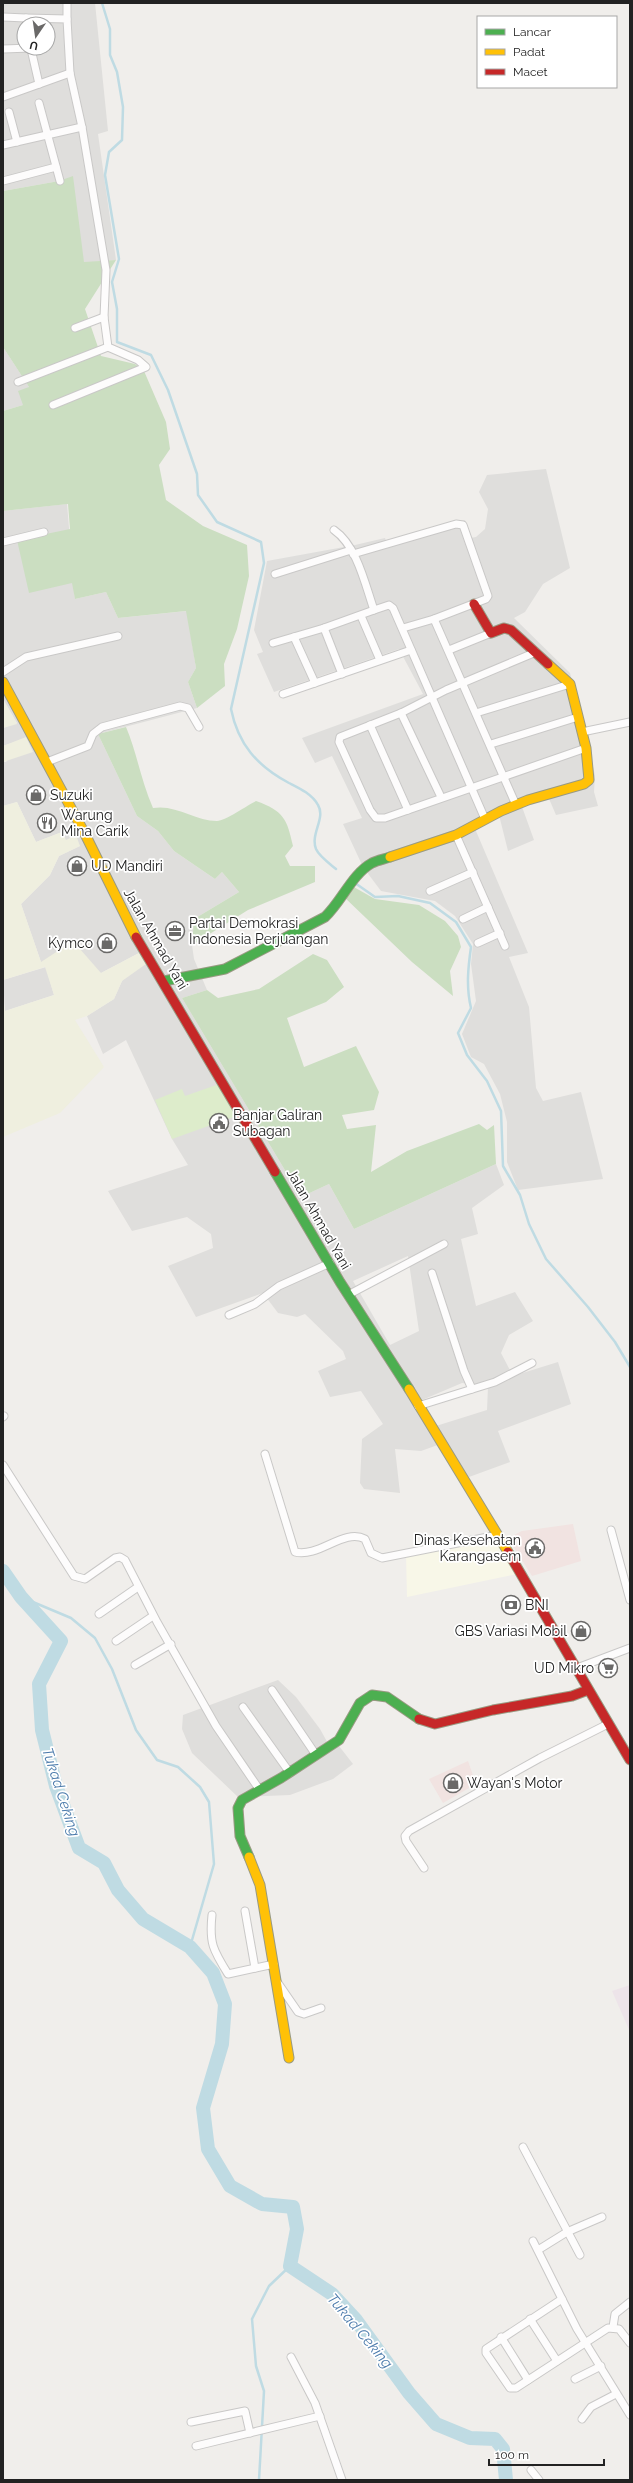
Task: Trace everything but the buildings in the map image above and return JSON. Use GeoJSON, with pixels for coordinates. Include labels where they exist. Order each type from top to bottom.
{"type":"FeatureCollection","features":[{"type":"Feature","properties":{"kind":"main road"},"geometry":{"type":"LineString","coordinates":[[164,982],[225,969],[251,957],[325,917],[346,894],[363,870],[372,863],[456,835],[485,819],[516,805],[587,782],[590,775],[586,748],[570,684],[511,630],[504,628],[491,632],[474,604]]}},
{"type":"Feature","properties":{"kind":"main road","name":"Jalan Ahmad Yani"},"geometry":{"type":"LineString","coordinates":[[3,682],[47,762],[137,938],[348,1295],[533,1591],[588,1690],[630,1760]]}},
{"type":"Feature","properties":{"kind":"main road"},"geometry":{"type":"LineString","coordinates":[[289,2058],[260,1885],[240,1836],[238,1808],[242,1800],[259,1789],[290,1773],[339,1740],[360,1703],[372,1695],[387,1697],[420,1720],[435,1724],[493,1710],[572,1696],[588,1690]]}},
{"type":"Feature","properties":{"kind":"street"},"geometry":{"type":"LineString","coordinates":[[66,3],[70,73],[82,127],[106,270],[104,317],[108,347]]}},
{"type":"Feature","properties":{"kind":"street"},"geometry":{"type":"LineString","coordinates":[[3,16],[16,19]]}},
{"type":"Feature","properties":{"kind":"street"},"geometry":{"type":"LineString","coordinates":[[56,20],[67,20]]}},
{"type":"Feature","properties":{"kind":"street"},"geometry":{"type":"LineString","coordinates":[[3,49],[16,49]]}},
{"type":"Feature","properties":{"kind":"street"},"geometry":{"type":"LineString","coordinates":[[33,56],[38,84]]}},
{"type":"Feature","properties":{"kind":"street"},"geometry":{"type":"LineString","coordinates":[[3,97],[70,73]]}},
{"type":"Feature","properties":{"kind":"street"},"geometry":{"type":"LineString","coordinates":[[39,103],[60,181]]}},
{"type":"Feature","properties":{"kind":"street"},"geometry":{"type":"LineString","coordinates":[[9,112],[17,142]]}},
{"type":"Feature","properties":{"kind":"street"},"geometry":{"type":"LineString","coordinates":[[3,145],[82,127]]}},
{"type":"Feature","properties":{"kind":"street"},"geometry":{"type":"LineString","coordinates":[[3,181],[56,167]]}},
{"type":"Feature","properties":{"kind":"street"},"geometry":{"type":"LineString","coordinates":[[75,328],[104,317]]}},
{"type":"Feature","properties":{"kind":"street"},"geometry":{"type":"LineString","coordinates":[[18,382],[108,347],[138,360],[146,366],[53,405]]}},
{"type":"Feature","properties":{"kind":"street"},"geometry":{"type":"LineString","coordinates":[[275,574],[352,552],[462,524],[488,591],[486,600],[434,620],[403,628]]}},
{"type":"Feature","properties":{"kind":"street"},"geometry":{"type":"LineString","coordinates":[[334,530],[342,536],[352,552],[374,610]]}},
{"type":"Feature","properties":{"kind":"street"},"geometry":{"type":"LineString","coordinates":[[3,542],[44,532]]}},
{"type":"Feature","properties":{"kind":"street"},"geometry":{"type":"LineString","coordinates":[[272,643],[324,628],[361,616],[374,610],[391,606],[403,628],[431,698],[485,819]]}},
{"type":"Feature","properties":{"kind":"street"},"geometry":{"type":"LineString","coordinates":[[361,616],[380,660]]}},
{"type":"Feature","properties":{"kind":"street"},"geometry":{"type":"LineString","coordinates":[[434,620],[491,744],[516,805]]}},
{"type":"Feature","properties":{"kind":"street"},"geometry":{"type":"LineString","coordinates":[[324,628],[342,674]]}},
{"type":"Feature","properties":{"kind":"street"},"geometry":{"type":"LineString","coordinates":[[449,650],[491,632]]}},
{"type":"Feature","properties":{"kind":"street"},"geometry":{"type":"LineString","coordinates":[[3,672],[33,656],[118,636]]}},
{"type":"Feature","properties":{"kind":"street"},"geometry":{"type":"LineString","coordinates":[[294,637],[315,683]]}},
{"type":"Feature","properties":{"kind":"street"},"geometry":{"type":"LineString","coordinates":[[283,694],[411,650]]}},
{"type":"Feature","properties":{"kind":"street"},"geometry":{"type":"LineString","coordinates":[[536,652],[463,683],[401,714],[340,736],[338,740],[370,810],[376,818],[384,818],[471,786],[586,748]]}},
{"type":"Feature","properties":{"kind":"street"},"geometry":{"type":"LineString","coordinates":[[476,713],[570,684]]}},
{"type":"Feature","properties":{"kind":"street"},"geometry":{"type":"LineString","coordinates":[[47,762],[88,746],[93,734],[98,729],[161,710],[186,707],[193,714],[199,727]]}},
{"type":"Feature","properties":{"kind":"street"},"geometry":{"type":"LineString","coordinates":[[401,714],[441,797]]}},
{"type":"Feature","properties":{"kind":"street"},"geometry":{"type":"LineString","coordinates":[[491,744],[578,717]]}},
{"type":"Feature","properties":{"kind":"street"},"geometry":{"type":"LineString","coordinates":[[582,732],[630,722]]}},
{"type":"Feature","properties":{"kind":"street"},"geometry":{"type":"LineString","coordinates":[[370,725],[408,810]]}},
{"type":"Feature","properties":{"kind":"street"},"geometry":{"type":"LineString","coordinates":[[456,835],[505,946]]}},
{"type":"Feature","properties":{"kind":"street"},"geometry":{"type":"LineString","coordinates":[[430,891],[472,872]]}},
{"type":"Feature","properties":{"kind":"street"},"geometry":{"type":"LineString","coordinates":[[463,919],[488,907]]}},
{"type":"Feature","properties":{"kind":"street"},"geometry":{"type":"LineString","coordinates":[[478,942],[500,933]]}},
{"type":"Feature","properties":{"kind":"street"},"geometry":{"type":"LineString","coordinates":[[348,1295],[444,1244]]}},
{"type":"Feature","properties":{"kind":"street"},"geometry":{"type":"LineString","coordinates":[[229,1315],[255,1304],[279,1286],[330,1263]]}},
{"type":"Feature","properties":{"kind":"street"},"geometry":{"type":"LineString","coordinates":[[432,1273],[472,1389]]}},
{"type":"Feature","properties":{"kind":"street"},"geometry":{"type":"LineString","coordinates":[[418,1406],[495,1382],[532,1363]]}},
{"type":"Feature","properties":{"kind":"street"},"geometry":{"type":"LineString","coordinates":[[266,1454],[295,1552],[302,1554],[312,1552],[354,1536],[365,1539],[371,1553],[382,1558],[498,1535]]}},
{"type":"Feature","properties":{"kind":"street"},"geometry":{"type":"LineString","coordinates":[[3,1464],[74,1576],[85,1579],[120,1557],[125,1560],[153,1616],[171,1644],[216,1726],[259,1789]]}},
{"type":"Feature","properties":{"kind":"street"},"geometry":{"type":"LineString","coordinates":[[611,1530],[630,1597]]}},
{"type":"Feature","properties":{"kind":"street"},"geometry":{"type":"LineString","coordinates":[[99,1614],[138,1587]]}},
{"type":"Feature","properties":{"kind":"street"},"geometry":{"type":"LineString","coordinates":[[116,1641],[153,1616]]}},
{"type":"Feature","properties":{"kind":"street"},"geometry":{"type":"LineString","coordinates":[[135,1665],[171,1644]]}},
{"type":"Feature","properties":{"kind":"street"},"geometry":{"type":"LineString","coordinates":[[577,1668],[630,1648]]}},
{"type":"Feature","properties":{"kind":"street"},"geometry":{"type":"LineString","coordinates":[[272,1690],[316,1755]]}},
{"type":"Feature","properties":{"kind":"street"},"geometry":{"type":"LineString","coordinates":[[243,1707],[290,1773]]}},
{"type":"Feature","properties":{"kind":"street"},"geometry":{"type":"LineString","coordinates":[[424,1868],[406,1841],[405,1836],[409,1831],[540,1758],[608,1724]]}},
{"type":"Feature","properties":{"kind":"street"},"geometry":{"type":"LineString","coordinates":[[245,1911],[255,1968]]}},
{"type":"Feature","properties":{"kind":"street"},"geometry":{"type":"LineString","coordinates":[[212,1915],[210,1934],[212,1948],[228,1974],[274,1964]]}},
{"type":"Feature","properties":{"kind":"street"},"geometry":{"type":"LineString","coordinates":[[276,1982],[298,2012],[304,2014],[321,2008]]}},
{"type":"Feature","properties":{"kind":"street"},"geometry":{"type":"LineString","coordinates":[[523,2147],[580,2254]]}},
{"type":"Feature","properties":{"kind":"street"},"geometry":{"type":"LineString","coordinates":[[538,2250],[567,2232],[602,2217]]}},
{"type":"Feature","properties":{"kind":"street"},"geometry":{"type":"LineString","coordinates":[[533,2241],[585,2343],[601,2366],[616,2394],[630,2415]]}},
{"type":"Feature","properties":{"kind":"street"},"geometry":{"type":"LineString","coordinates":[[562,2299],[487,2347],[486,2353],[511,2388],[528,2380],[585,2343],[613,2327],[619,2329],[630,2343]]}},
{"type":"Feature","properties":{"kind":"street"},"geometry":{"type":"LineString","coordinates":[[613,2327],[615,2314],[630,2302]]}},
{"type":"Feature","properties":{"kind":"street"},"geometry":{"type":"LineString","coordinates":[[530,2319],[557,2361]]}},
{"type":"Feature","properties":{"kind":"street"},"geometry":{"type":"LineString","coordinates":[[501,2337],[528,2380]]}},
{"type":"Feature","properties":{"kind":"street"},"geometry":{"type":"LineString","coordinates":[[291,2357],[307,2386],[320,2416],[342,2480]]}},
{"type":"Feature","properties":{"kind":"street"},"geometry":{"type":"LineString","coordinates":[[575,2379],[601,2366]]}},
{"type":"Feature","properties":{"kind":"street"},"geometry":{"type":"LineString","coordinates":[[582,2419],[591,2407],[616,2394]]}},
{"type":"Feature","properties":{"kind":"street"},"geometry":{"type":"LineString","coordinates":[[191,2422],[246,2411],[250,2433]]}},
{"type":"Feature","properties":{"kind":"street"},"geometry":{"type":"LineString","coordinates":[[196,2446],[320,2416]]}},
{"type":"Feature","properties":{"kind":"street"},"geometry":{"type":"LineString","coordinates":[[531,2470],[538,2480]]}},
{"type":"Feature","properties":{"kind":"shaded area"},"geometry":{"type":"Polygon","coordinates":[[[3,3],[95,3],[108,131],[98,134],[116,260],[84,263],[59,181],[3,191],[3,3]]]}},
{"type":"Feature","properties":{"kind":"shaded area"},"geometry":{"type":"Polygon","coordinates":[[[3,347],[29,387],[23,405],[3,411],[3,347]]]}},
{"type":"Feature","properties":{"kind":"shaded area"},"geometry":{"type":"Polygon","coordinates":[[[546,469],[570,568],[543,584],[525,612],[514,618],[570,673],[595,775],[594,792],[598,806],[556,815],[547,794],[521,804],[534,840],[508,851],[498,811],[473,824],[528,953],[509,957],[529,1007],[536,1088],[543,1101],[581,1092],[603,1179],[518,1190],[507,1162],[507,1122],[500,1094],[484,1064],[471,1057],[462,1034],[476,1001],[471,964],[473,944],[455,916],[435,901],[381,891],[363,867],[343,824],[362,818],[332,756],[315,763],[302,738],[423,694],[399,649],[274,692],[257,654],[263,652],[254,630],[267,561],[385,538],[387,543],[465,520],[470,538],[476,537],[485,529],[488,509],[479,492],[487,475],[546,469]]]}},
{"type":"Feature","properties":{"kind":"shaded area"},"geometry":{"type":"Polygon","coordinates":[[[67,504],[75,599],[106,592],[118,618],[187,611],[196,668],[188,682],[197,708],[98,734],[137,816],[158,831],[174,851],[215,879],[222,872],[239,892],[194,919],[192,945],[194,959],[207,990],[182,998],[301,1197],[329,1184],[354,1229],[496,1164],[504,1185],[472,1208],[478,1234],[461,1239],[476,1306],[515,1292],[533,1321],[509,1335],[501,1353],[513,1376],[558,1362],[571,1404],[498,1431],[510,1462],[469,1477],[446,1442],[421,1451],[395,1449],[400,1493],[364,1489],[360,1483],[362,1439],[383,1424],[361,1391],[330,1397],[318,1371],[346,1359],[343,1351],[305,1314],[297,1317],[278,1313],[263,1293],[196,1317],[168,1266],[213,1248],[211,1234],[187,1217],[132,1231],[108,1191],[188,1165],[172,1139],[126,1040],[103,1054],[87,1016],[114,999],[122,981],[139,953],[101,973],[41,962],[21,904],[50,875],[59,856],[80,846],[65,840],[62,832],[36,842],[17,802],[3,806],[3,762],[6,762],[26,738],[3,746],[3,728],[17,723],[3,699],[3,511],[67,504]],[[408,1256],[353,1281],[390,1345],[419,1331],[408,1256]],[[462,1383],[422,1400],[436,1426],[487,1410],[488,1387],[462,1383]]]}},
{"type":"Feature","properties":{"kind":"shaded area"},"geometry":{"type":"Polygon","coordinates":[[[46,967],[54,995],[5,1011],[3,980],[46,967]]]}},
{"type":"Feature","properties":{"kind":"shaded area"},"geometry":{"type":"Polygon","coordinates":[[[573,1524],[581,1561],[532,1576],[508,1538],[522,1531],[573,1524]]]}},
{"type":"Feature","properties":{"kind":"shaded area"},"geometry":{"type":"Polygon","coordinates":[[[497,1542],[517,1574],[407,1597],[406,1553],[497,1542]]]}},
{"type":"Feature","properties":{"kind":"shaded area"},"geometry":{"type":"Polygon","coordinates":[[[278,1680],[296,1697],[320,1729],[330,1747],[339,1746],[353,1764],[333,1779],[290,1795],[238,1797],[192,1753],[182,1729],[183,1715],[278,1680]]]}},
{"type":"Feature","properties":{"kind":"shaded area","name":"Wayan's Motor"},"geometry":{"type":"Polygon","coordinates":[[[468,1761],[476,1784],[443,1803],[429,1779],[468,1761]]]}},
{"type":"Feature","properties":{"kind":"shaded area"},"geometry":{"type":"Polygon","coordinates":[[[630,1985],[630,2032],[612,1991],[630,1985]]]}},
{"type":"Feature","properties":{"kind":"green space"},"geometry":{"type":"Polygon","coordinates":[[[73,176],[84,262],[116,260],[85,309],[101,356],[135,364],[144,371],[166,422],[170,449],[159,465],[166,500],[203,526],[247,545],[249,576],[237,629],[224,664],[225,686],[197,708],[188,682],[196,668],[186,611],[118,618],[106,592],[75,599],[72,583],[29,593],[17,540],[70,529],[68,504],[3,511],[3,411],[23,405],[18,391],[29,387],[3,347],[3,191],[59,181],[73,176]]]}},
{"type":"Feature","properties":{"kind":"green space"},"geometry":{"type":"Polygon","coordinates":[[[3,699],[17,724],[3,728],[3,699]]]}},
{"type":"Feature","properties":{"kind":"green space"},"geometry":{"type":"Polygon","coordinates":[[[126,727],[145,788],[153,808],[170,808],[201,818],[217,821],[231,816],[256,801],[273,808],[283,817],[289,829],[293,846],[285,856],[290,866],[315,866],[315,882],[248,910],[192,945],[194,919],[239,892],[222,872],[215,879],[174,851],[158,831],[137,816],[98,734],[126,727]]]}},
{"type":"Feature","properties":{"kind":"green space"},"geometry":{"type":"Polygon","coordinates":[[[26,737],[33,752],[3,762],[3,746],[26,737]]]}},
{"type":"Feature","properties":{"kind":"green space"},"geometry":{"type":"Polygon","coordinates":[[[17,802],[36,842],[62,832],[66,840],[76,835],[80,846],[59,856],[50,875],[21,904],[41,962],[73,941],[101,973],[139,953],[146,964],[122,981],[114,999],[87,1016],[75,1020],[104,1067],[60,1113],[3,1137],[3,998],[5,1011],[54,995],[45,967],[3,980],[3,806],[17,802]]]}},
{"type":"Feature","properties":{"kind":"green space"},"geometry":{"type":"Polygon","coordinates":[[[352,886],[375,899],[419,905],[445,921],[458,936],[461,947],[450,971],[453,996],[412,962],[343,896],[352,886]]]}},
{"type":"Feature","properties":{"kind":"green space"},"geometry":{"type":"Polygon","coordinates":[[[313,954],[327,960],[344,987],[326,1002],[287,1018],[304,1067],[356,1046],[379,1092],[374,1110],[342,1115],[347,1129],[376,1125],[371,1172],[407,1151],[479,1124],[487,1130],[494,1125],[496,1164],[354,1229],[329,1184],[301,1197],[182,998],[207,990],[218,998],[259,989],[313,954]]]}},
{"type":"Feature","properties":{"kind":"green space"},"geometry":{"type":"Polygon","coordinates":[[[222,1083],[239,1115],[172,1139],[155,1100],[182,1089],[185,1096],[222,1083]]]}},
{"type":"Feature","properties":{"kind":"waterway"},"geometry":{"type":"LineString","coordinates":[[102,3],[110,29],[110,55],[117,72],[123,107],[122,140],[109,152],[105,175],[119,259],[112,282],[117,309],[117,342],[151,355],[168,390],[197,474],[198,495],[217,522],[261,542],[264,563],[231,709],[234,722],[244,743],[258,761],[267,769],[305,792],[318,805],[320,815],[315,838],[316,849],[317,852],[336,869]]}},
{"type":"Feature","properties":{"kind":"waterway"},"geometry":{"type":"LineString","coordinates":[[355,883],[375,897],[398,896],[430,903],[456,922],[471,947],[468,978],[468,993],[471,1008],[458,1033],[467,1055],[487,1081],[501,1111],[503,1166],[520,1195],[529,1224],[546,1259],[588,1307],[615,1342],[630,1367]]}},
{"type":"Feature","properties":{"kind":"waterway","name":"Tukad Ceking"},"geometry":{"type":"LineString","coordinates":[[3,1571],[21,1597],[61,1641],[39,1684],[42,1730],[56,1786],[79,1848],[104,1863],[118,1890],[143,1919],[190,1947],[213,1973],[225,2004],[222,2044],[203,2108],[208,2149],[230,2186],[262,2204],[293,2207],[297,2229],[290,2266],[332,2294],[356,2320],[409,2393],[436,2424],[470,2438],[495,2439],[503,2449],[506,2480]]}},
{"type":"Feature","properties":{"kind":"waterway"},"geometry":{"type":"LineString","coordinates":[[21,1597],[71,1618],[95,1638],[112,1669],[136,1730],[157,1760],[178,1767],[200,1787],[209,1802],[214,1864],[190,1947]]}},
{"type":"Feature","properties":{"kind":"waterway"},"geometry":{"type":"LineString","coordinates":[[259,2480],[264,2391],[256,2366],[252,2319],[269,2286],[290,2266]]}},
{"type":"Feature","properties":{"kind":"traffic: fast"},"geometry":{"type":"LineString","coordinates":[[164,981],[225,969],[325,917],[365,868],[374,862],[390,857]]}},
{"type":"Feature","properties":{"kind":"traffic: fast"},"geometry":{"type":"LineString","coordinates":[[275,1172],[340,1282],[409,1389]]}},
{"type":"Feature","properties":{"kind":"traffic: fast"},"geometry":{"type":"LineString","coordinates":[[249,1857],[240,1836],[238,1808],[242,1800],[281,1778],[339,1740],[360,1703],[372,1695],[387,1697],[419,1719]]}},
{"type":"Feature","properties":{"kind":"traffic: slow"},"geometry":{"type":"LineString","coordinates":[[390,857],[456,835],[501,811],[528,800],[584,784],[589,780],[586,748],[570,684],[548,664]]}},
{"type":"Feature","properties":{"kind":"traffic: slow"},"geometry":{"type":"LineString","coordinates":[[3,682],[84,832],[136,937]]}},
{"type":"Feature","properties":{"kind":"traffic: slow"},"geometry":{"type":"LineString","coordinates":[[409,1389],[508,1552]]}},
{"type":"Feature","properties":{"kind":"traffic: slow"},"geometry":{"type":"LineString","coordinates":[[249,1857],[260,1885],[289,2058]]}},
{"type":"Feature","properties":{"kind":"traffic: jam"},"geometry":{"type":"LineString","coordinates":[[474,604],[491,633],[504,628],[511,630],[548,664]]}},
{"type":"Feature","properties":{"kind":"traffic: jam"},"geometry":{"type":"LineString","coordinates":[[136,937],[275,1172]]}},
{"type":"Feature","properties":{"kind":"traffic: jam"},"geometry":{"type":"LineString","coordinates":[[508,1552],[630,1760]]}},
{"type":"Feature","properties":{"kind":"traffic: jam"},"geometry":{"type":"LineString","coordinates":[[419,1719],[435,1724],[493,1710],[572,1696],[588,1690]]}},
{"type":"Feature","properties":{"kind":"place","name":"Suzuki"},"geometry":{"type":"Point","coordinates":[36,795]}},
{"type":"Feature","properties":{"kind":"place","name":"Warung Mina Carik"},"geometry":{"type":"Point","coordinates":[47,823]}},
{"type":"Feature","properties":{"kind":"place","name":"UD Mandiri"},"geometry":{"type":"Point","coordinates":[77,866]}},
{"type":"Feature","properties":{"kind":"place","name":"Partai Demokrasi Indonesia Perjuangan"},"geometry":{"type":"Point","coordinates":[175,931]}},
{"type":"Feature","properties":{"kind":"place","name":"Kymco"},"geometry":{"type":"Point","coordinates":[107,943]}},
{"type":"Feature","properties":{"kind":"place","name":"Banjar Galiran Subagan"},"geometry":{"type":"Point","coordinates":[219,1123]}},
{"type":"Feature","properties":{"kind":"place","name":"Dinas Kesehatan Karangasem"},"geometry":{"type":"Point","coordinates":[535,1548]}},
{"type":"Feature","properties":{"kind":"place","name":"BNI"},"geometry":{"type":"Point","coordinates":[511,1605]}},
{"type":"Feature","properties":{"kind":"place","name":"GBS Variasi Mobil"},"geometry":{"type":"Point","coordinates":[581,1631]}},
{"type":"Feature","properties":{"kind":"place","name":"UD Mikro"},"geometry":{"type":"Point","coordinates":[608,1668]}},
{"type":"Feature","properties":{"kind":"place","name":"Wayan's Motor"},"geometry":{"type":"Point","coordinates":[453,1783]}}]}
